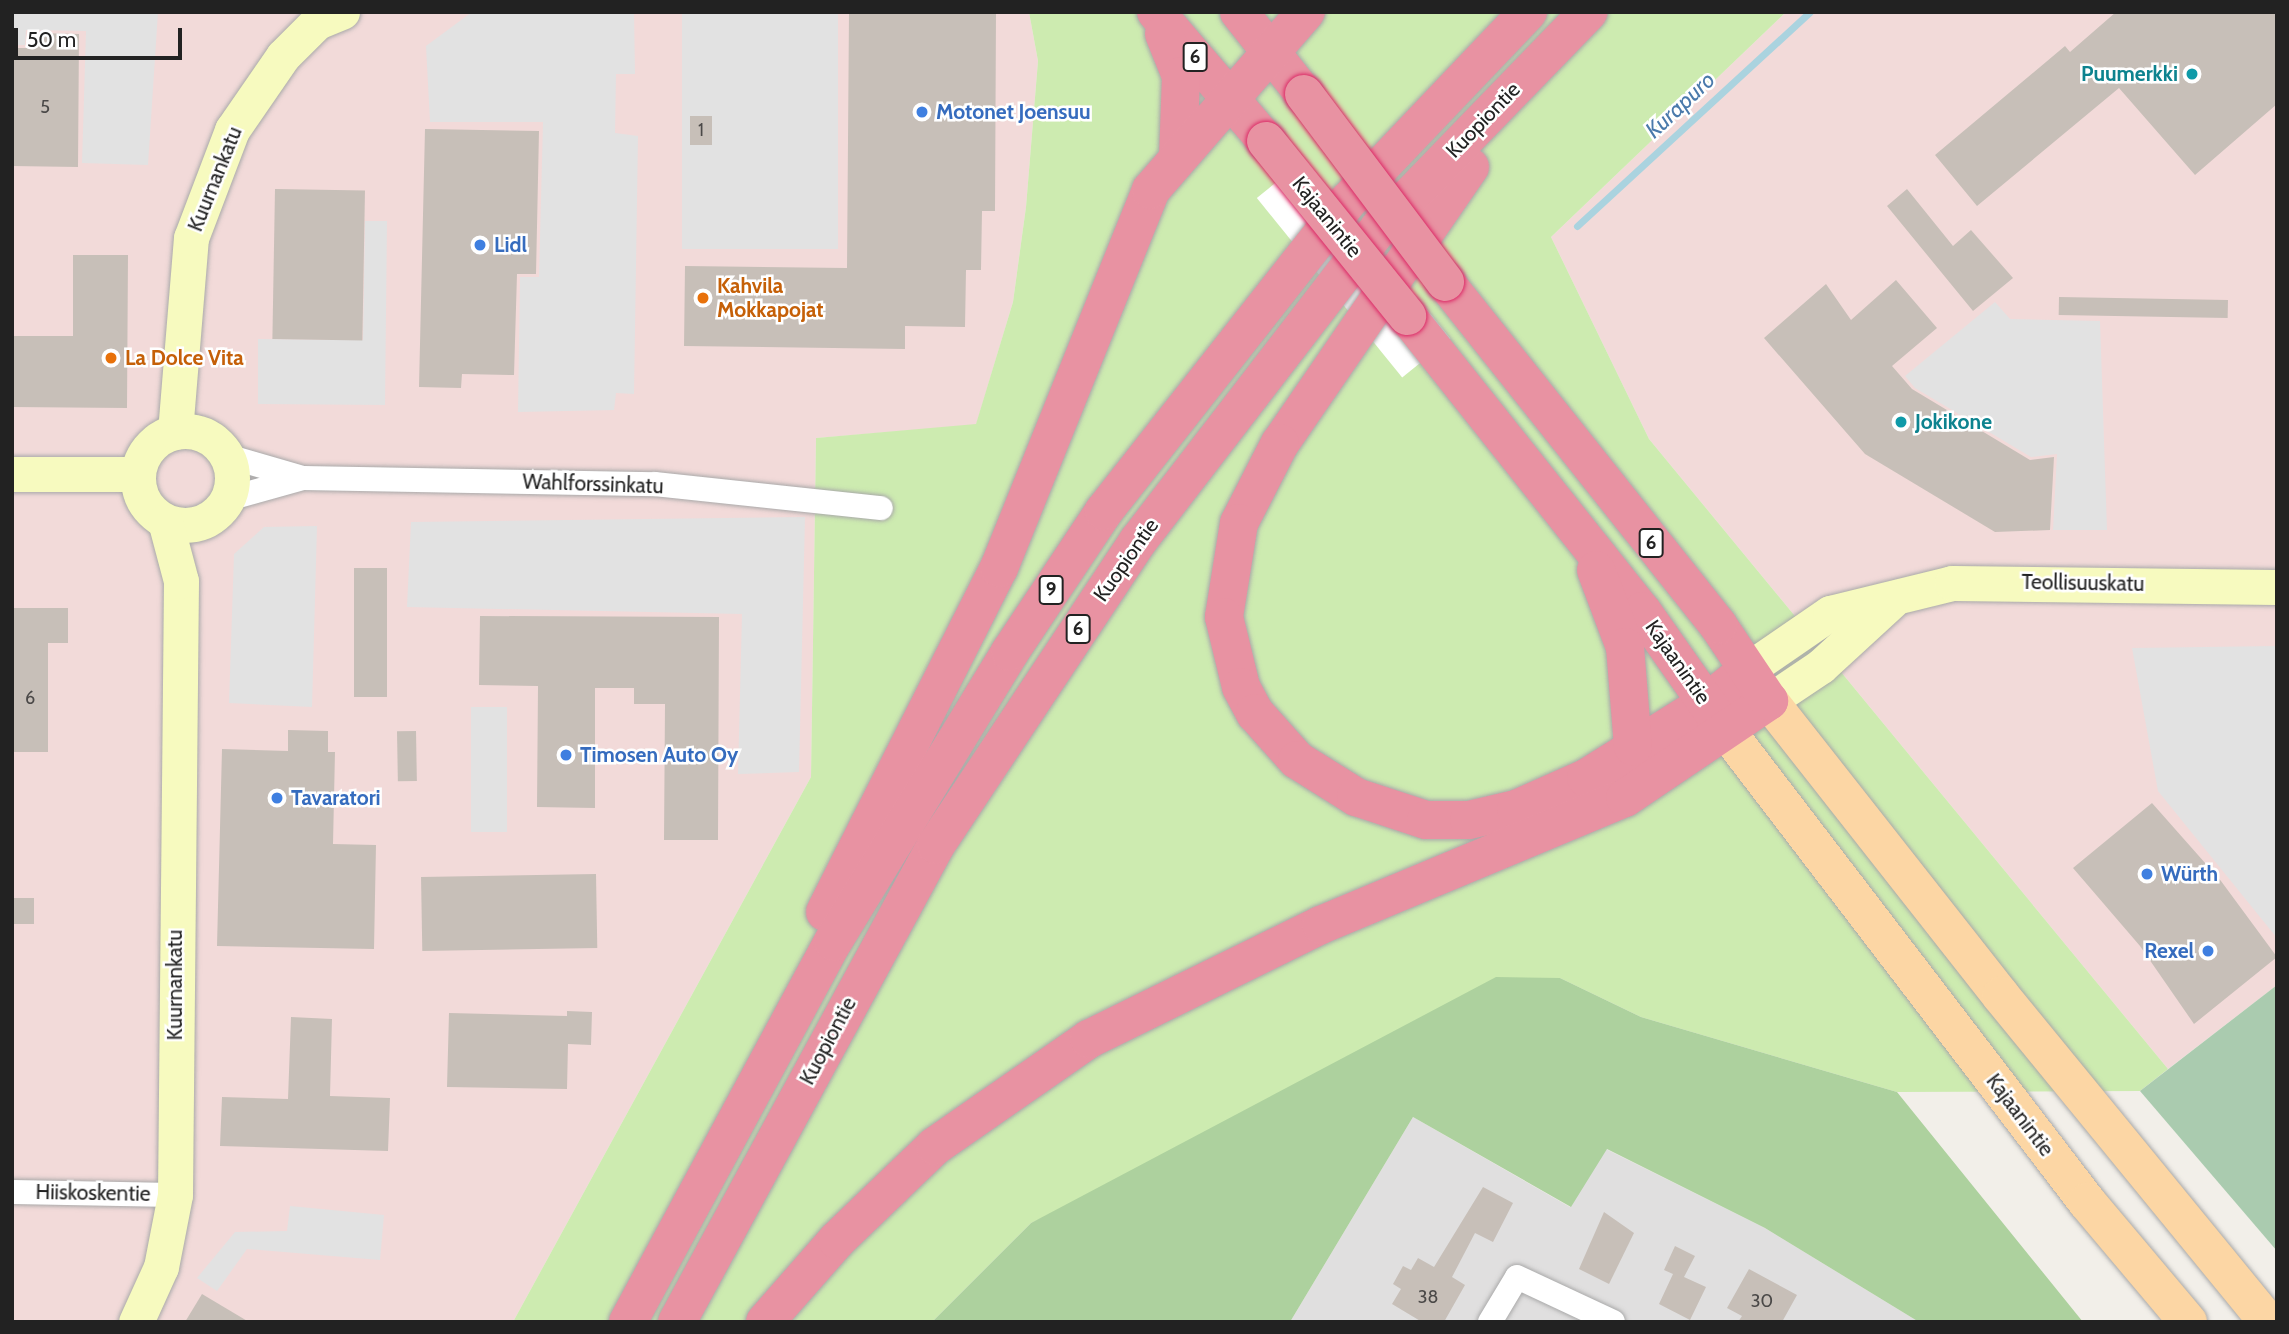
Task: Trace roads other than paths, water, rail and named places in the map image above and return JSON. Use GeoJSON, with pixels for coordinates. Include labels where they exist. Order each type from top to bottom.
{"type":"FeatureCollection","features":[{"type":"Feature","properties":{"kind":"highway","name":"Kajaanintie"},"geometry":{"type":"LineString","coordinates":[[1156,12],[1266,141],[1583,535],[1717,718]]}},
{"type":"Feature","properties":{"kind":"highway"},"geometry":{"type":"LineString","coordinates":[[1156,12],[1181,76],[1178,156]]}},
{"type":"Feature","properties":{"kind":"highway","name":"6"},"geometry":{"type":"LineString","coordinates":[[1239,12],[1445,282],[1718,625],[1769,701]]}},
{"type":"Feature","properties":{"kind":"highway"},"geometry":{"type":"LineString","coordinates":[[671,1236],[902,752],[993,579],[1119,260],[1151,190],[1178,156],[1233,101],[1270,50],[1306,12]]}},
{"type":"Feature","properties":{"kind":"highway","name":"Kuopiontie"},"geometry":{"type":"LineString","coordinates":[[628,1322],[671,1236],[920,795],[1104,512],[1348,201],[1528,12]]}},
{"type":"Feature","properties":{"kind":"highway","name":"Kuopiontie"},"geometry":{"type":"LineString","coordinates":[[677,1322],[936,845],[1138,541],[1379,229],[1588,12]]}},
{"type":"Feature","properties":{"kind":"highway"},"geometry":{"type":"LineString","coordinates":[[1594,12],[1435,210],[1280,443],[1238,523],[1224,617],[1241,687],[1273,736],[1323,777],[1395,811],[1426,820],[1469,820],[1516,809],[1586,778],[1633,747],[1769,701]]}},
{"type":"Feature","properties":{"kind":"highway","name":"6"},"geometry":{"type":"LineString","coordinates":[[1583,535],[1625,647],[1633,747]]}},
{"type":"Feature","properties":{"kind":"highway"},"geometry":{"type":"LineString","coordinates":[[765,1322],[837,1240],[935,1146],[1089,1039],[1321,925],[1471,867],[1625,798],[1717,718],[1747,670]]}},
{"type":"Feature","properties":{"kind":"main road"},"geometry":{"type":"LineString","coordinates":[[1769,701],[2001,996],[2268,1322]]}},
{"type":"Feature","properties":{"kind":"main road","name":"Kajaanintie"},"geometry":{"type":"LineString","coordinates":[[1717,718],[2087,1202],[2188,1322]]}},
{"type":"Feature","properties":{"kind":"street","name":"Kuurnankatu"},"geometry":{"type":"LineString","coordinates":[[175,432],[191,238],[232,130],[283,55],[323,16]]}},
{"type":"Feature","properties":{"kind":"street"},"geometry":{"type":"LineString","coordinates":[[175,432],[207,436],[227,456],[232,484],[218,509],[179,525],[165,521],[145,502],[138,474],[151,446],[175,432]]}},
{"type":"Feature","properties":{"kind":"street","name":"Wahlforssinkatu"},"geometry":{"type":"LineString","coordinates":[[227,456],[303,478],[655,484],[881,508]]}},
{"type":"Feature","properties":{"kind":"street"},"geometry":{"type":"LineString","coordinates":[[12,474],[138,474]]}},
{"type":"Feature","properties":{"kind":"street","name":"Wahlforssinkatu"},"geometry":{"type":"LineString","coordinates":[[218,509],[303,478]]}},
{"type":"Feature","properties":{"kind":"street","name":"Kuurnankatu"},"geometry":{"type":"LineString","coordinates":[[180,640],[218,509]]}},
{"type":"Feature","properties":{"kind":"street","name":"Kuurnankatu"},"geometry":{"type":"LineString","coordinates":[[136,1322],[161,1267],[175,1195],[181,581],[165,521]]}},
{"type":"Feature","properties":{"kind":"street","name":"Teollisuuskatu"},"geometry":{"type":"LineString","coordinates":[[1747,670],[1830,613],[1892,601],[1934,587],[1987,580],[2277,587]]}},
{"type":"Feature","properties":{"kind":"street","name":"Teollisuuskatu"},"geometry":{"type":"LineString","coordinates":[[1769,701],[1821,666],[1892,601]]}},
{"type":"Feature","properties":{"kind":"street","name":"Hiiskoskentie"},"geometry":{"type":"LineString","coordinates":[[12,1192],[175,1195]]}},
{"type":"Feature","properties":{"kind":"street"},"geometry":{"type":"LineString","coordinates":[[1490,1322],[1517,1277],[1613,1322]]}},
{"type":"Feature","properties":{"kind":"waterway","name":"Kurapuro"},"geometry":{"type":"LineString","coordinates":[[1577,226],[1810,12]]}},
{"type":"Feature","properties":{"kind":"place","name":"Puumerkki"},"geometry":{"type":"Point","coordinates":[2192,74]}},
{"type":"Feature","properties":{"kind":"place","name":"Motonet Joensuu"},"geometry":{"type":"Point","coordinates":[922,112]}},
{"type":"Feature","properties":{"kind":"place","name":"Lidl"},"geometry":{"type":"Point","coordinates":[480,245]}},
{"type":"Feature","properties":{"kind":"place","name":"Kahvila Mokkapojat"},"geometry":{"type":"Point","coordinates":[703,298]}},
{"type":"Feature","properties":{"kind":"place","name":"La Dolce Vita"},"geometry":{"type":"Point","coordinates":[111,358]}},
{"type":"Feature","properties":{"kind":"place","name":"Jokikone"},"geometry":{"type":"Point","coordinates":[1901,422]}},
{"type":"Feature","properties":{"kind":"place","name":"Timosen Auto Oy"},"geometry":{"type":"Point","coordinates":[566,755]}},
{"type":"Feature","properties":{"kind":"place","name":"Tavaratori"},"geometry":{"type":"Point","coordinates":[277,798]}},
{"type":"Feature","properties":{"kind":"place","name":"Würth"},"geometry":{"type":"Point","coordinates":[2147,874]}},
{"type":"Feature","properties":{"kind":"place","name":"Rexel"},"geometry":{"type":"Point","coordinates":[2208,951]}}]}
